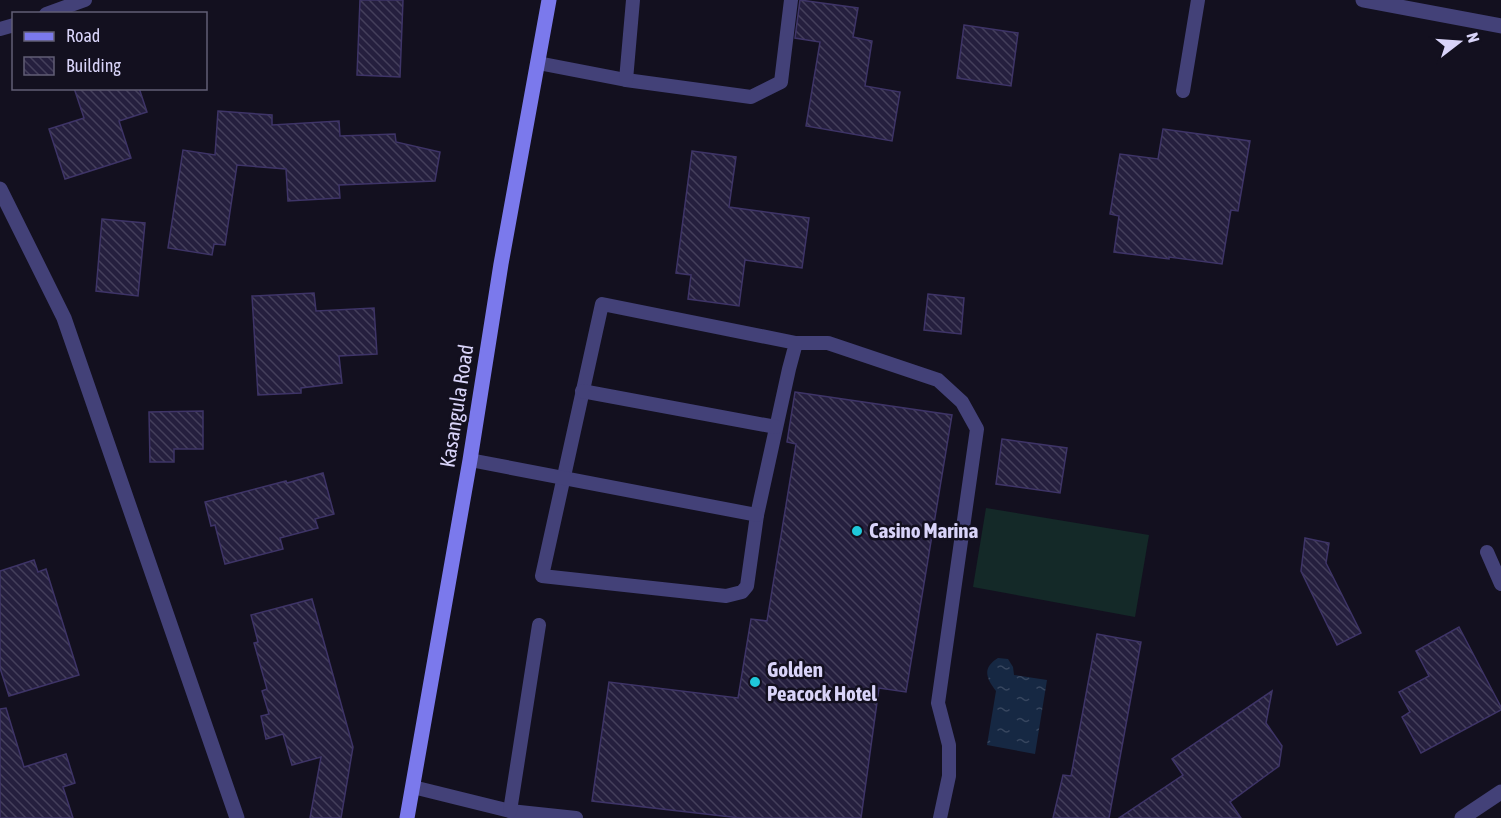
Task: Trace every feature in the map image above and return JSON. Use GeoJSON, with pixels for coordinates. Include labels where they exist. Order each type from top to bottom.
{"type":"FeatureCollection","features":[{"type":"Feature","properties":{"kind":"main road","name":"Kasangula Road"},"geometry":{"type":"LineString","coordinates":[[407,818],[470,460],[501,264],[549,0]]}},
{"type":"Feature","properties":{"kind":"street"},"geometry":{"type":"LineString","coordinates":[[1363,0],[1501,26]]}},
{"type":"Feature","properties":{"kind":"street"},"geometry":{"type":"LineString","coordinates":[[0,189],[64,318],[219,772],[237,818]]}},
{"type":"Feature","properties":{"kind":"street"},"geometry":{"type":"LineString","coordinates":[[1462,818],[1501,792]]}},
{"type":"Feature","properties":{"kind":"lane"},"geometry":{"type":"LineString","coordinates":[[52,12],[85,0]]}},
{"type":"Feature","properties":{"kind":"lane"},"geometry":{"type":"LineString","coordinates":[[626,80],[633,0]]}},
{"type":"Feature","properties":{"kind":"lane"},"geometry":{"type":"LineString","coordinates":[[538,63],[626,80],[751,97],[781,82],[791,0]]}},
{"type":"Feature","properties":{"kind":"lane"},"geometry":{"type":"LineString","coordinates":[[1183,91],[1198,0]]}},
{"type":"Feature","properties":{"kind":"lane"},"geometry":{"type":"LineString","coordinates":[[796,343],[757,515],[747,585],[742,592],[726,596],[542,576],[602,304],[796,343],[828,343],[938,380],[962,402],[977,429],[938,703],[949,745],[949,776],[940,818]]}},
{"type":"Feature","properties":{"kind":"lane"},"geometry":{"type":"LineString","coordinates":[[582,391],[776,427]]}},
{"type":"Feature","properties":{"kind":"lane"},"geometry":{"type":"LineString","coordinates":[[470,460],[757,515]]}},
{"type":"Feature","properties":{"kind":"lane"},"geometry":{"type":"LineString","coordinates":[[1487,552],[1501,584]]}},
{"type":"Feature","properties":{"kind":"lane"},"geometry":{"type":"LineString","coordinates":[[510,811],[539,625]]}},
{"type":"Feature","properties":{"kind":"lane"},"geometry":{"type":"LineString","coordinates":[[413,788],[510,811],[576,818]]}},
{"type":"Feature","properties":{"kind":"green space"},"geometry":{"type":"Polygon","coordinates":[[[986,508],[1149,535],[1135,617],[973,587],[986,508]]]}},
{"type":"Feature","properties":{"kind":"water"},"geometry":{"type":"Polygon","coordinates":[[[998,658],[1008,659],[1013,667],[1014,675],[1047,680],[1035,754],[987,745],[996,691],[987,673],[998,658]]]}},
{"type":"Feature","properties":{"kind":"building"},"geometry":{"type":"Polygon","coordinates":[[[360,0],[403,0],[400,77],[357,75],[360,0]]]}},
{"type":"Feature","properties":{"kind":"building"},"geometry":{"type":"Polygon","coordinates":[[[800,0],[858,8],[853,37],[872,41],[865,86],[900,92],[892,141],[806,126],[820,42],[795,38],[800,0]]]}},
{"type":"Feature","properties":{"kind":"building"},"geometry":{"type":"Polygon","coordinates":[[[964,25],[1018,33],[1011,86],[957,78],[964,25]]]}},
{"type":"Feature","properties":{"kind":"building"},"geometry":{"type":"Polygon","coordinates":[[[75,90],[140,90],[147,112],[119,121],[131,158],[65,179],[49,129],[84,118],[75,90]]]}},
{"type":"Feature","properties":{"kind":"building"},"geometry":{"type":"Polygon","coordinates":[[[218,111],[272,115],[272,125],[339,121],[340,136],[395,134],[396,142],[440,152],[435,181],[339,185],[340,198],[288,201],[286,169],[237,165],[225,245],[214,244],[212,255],[168,248],[183,150],[215,155],[218,111]]]}},
{"type":"Feature","properties":{"kind":"building"},"geometry":{"type":"Polygon","coordinates":[[[1163,129],[1250,141],[1238,211],[1231,210],[1222,264],[1114,252],[1119,216],[1110,214],[1120,154],[1158,159],[1163,129]]]}},
{"type":"Feature","properties":{"kind":"building"},"geometry":{"type":"Polygon","coordinates":[[[692,151],[736,157],[729,207],[809,218],[802,268],[745,260],[739,306],[688,299],[691,275],[676,273],[692,151]]]}},
{"type":"Feature","properties":{"kind":"building"},"geometry":{"type":"Polygon","coordinates":[[[102,219],[145,223],[138,296],[96,291],[102,219]]]}},
{"type":"Feature","properties":{"kind":"building"},"geometry":{"type":"Polygon","coordinates":[[[314,293],[316,311],[374,308],[377,354],[339,356],[342,383],[301,388],[301,393],[258,395],[252,296],[314,293]]]}},
{"type":"Feature","properties":{"kind":"building"},"geometry":{"type":"Polygon","coordinates":[[[928,294],[964,298],[961,334],[924,330],[928,294]]]}},
{"type":"Feature","properties":{"kind":"building"},"geometry":{"type":"Polygon","coordinates":[[[795,392],[952,415],[906,692],[879,688],[861,818],[740,818],[592,801],[609,682],[738,698],[751,619],[767,621],[796,444],[787,442],[795,392]]]}},
{"type":"Feature","properties":{"kind":"building"},"geometry":{"type":"Polygon","coordinates":[[[203,411],[203,449],[174,449],[174,462],[150,462],[149,412],[203,411]]]}},
{"type":"Feature","properties":{"kind":"building"},"geometry":{"type":"Polygon","coordinates":[[[1002,439],[1067,448],[1060,493],[996,484],[1002,439]]]}},
{"type":"Feature","properties":{"kind":"building"},"geometry":{"type":"Polygon","coordinates":[[[323,473],[334,514],[315,519],[318,528],[280,538],[283,549],[225,564],[215,525],[211,526],[205,502],[323,473]]]}},
{"type":"Feature","properties":{"kind":"building"},"geometry":{"type":"Polygon","coordinates":[[[1305,538],[1329,543],[1326,563],[1361,633],[1337,645],[1301,571],[1305,538]]]}},
{"type":"Feature","properties":{"kind":"building"},"geometry":{"type":"Polygon","coordinates":[[[34,560],[38,572],[46,569],[79,675],[9,696],[0,668],[0,571],[34,560]]]}},
{"type":"Feature","properties":{"kind":"building"},"geometry":{"type":"Polygon","coordinates":[[[312,599],[353,747],[341,818],[310,818],[321,757],[292,765],[283,734],[266,739],[261,716],[269,714],[262,691],[267,689],[254,643],[258,642],[251,615],[312,599]]]}},
{"type":"Feature","properties":{"kind":"building"},"geometry":{"type":"Polygon","coordinates":[[[1459,627],[1501,710],[1421,753],[1402,717],[1410,712],[1399,692],[1429,676],[1416,651],[1459,627]]]}},
{"type":"Feature","properties":{"kind":"building"},"geometry":{"type":"Polygon","coordinates":[[[1097,634],[1141,642],[1109,818],[1053,818],[1063,775],[1071,776],[1097,634]]]}},
{"type":"Feature","properties":{"kind":"building"},"geometry":{"type":"Polygon","coordinates":[[[1272,691],[1266,723],[1282,746],[1279,766],[1230,802],[1241,818],[1119,818],[1183,775],[1172,759],[1272,691]]]}},
{"type":"Feature","properties":{"kind":"building"},"geometry":{"type":"Polygon","coordinates":[[[6,708],[24,767],[66,754],[75,783],[63,787],[73,818],[0,818],[0,709],[6,708]]]}},
{"type":"Feature","properties":{"kind":"place","name":"Casino Marina"},"geometry":{"type":"Point","coordinates":[857,531]}},
{"type":"Feature","properties":{"kind":"place","name":"Golden Peacock Hotel"},"geometry":{"type":"Point","coordinates":[755,682]}}]}
